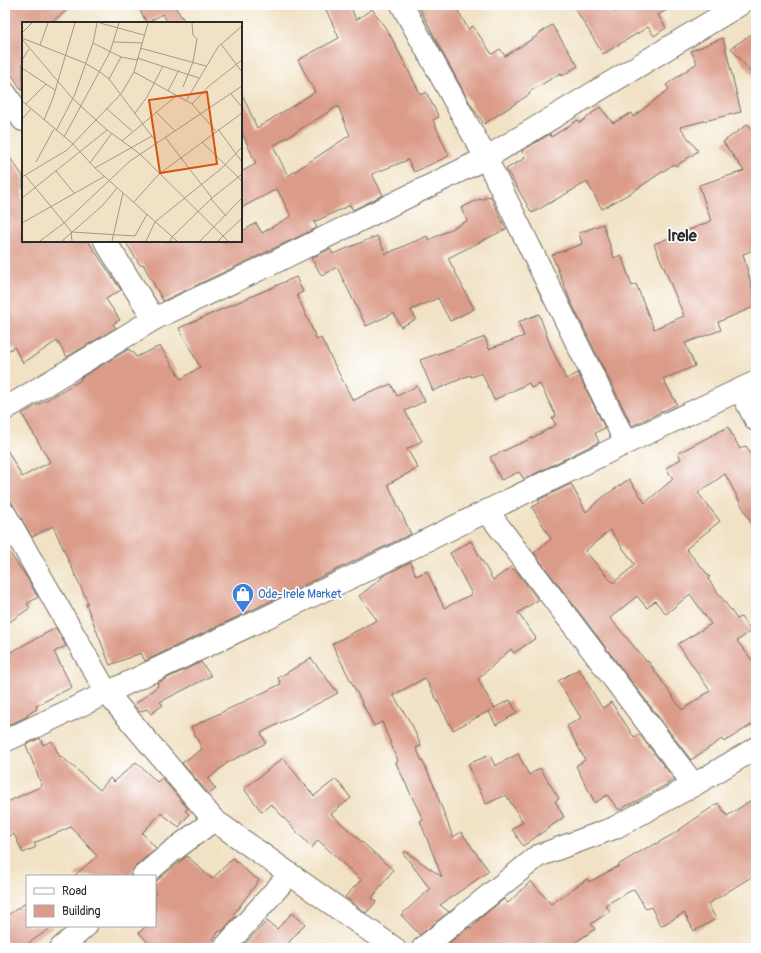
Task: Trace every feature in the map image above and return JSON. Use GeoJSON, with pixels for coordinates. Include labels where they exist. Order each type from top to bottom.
{"type":"FeatureCollection","features":[{"type":"Feature","properties":{"kind":"street"},"geometry":{"type":"LineString","coordinates":[[402,5],[486,158],[626,443]]}},
{"type":"Feature","properties":{"kind":"street"},"geometry":{"type":"LineString","coordinates":[[5,409],[154,319],[271,264],[486,158],[738,5]]}},
{"type":"Feature","properties":{"kind":"street"},"geometry":{"type":"LineString","coordinates":[[5,93],[22,118]]}},
{"type":"Feature","properties":{"kind":"street"},"geometry":{"type":"LineString","coordinates":[[106,242],[154,319]]}},
{"type":"Feature","properties":{"kind":"street"},"geometry":{"type":"LineString","coordinates":[[5,741],[358,574],[626,443],[748,386],[756,420]]}},
{"type":"Feature","properties":{"kind":"street"},"geometry":{"type":"LineString","coordinates":[[487,511],[694,785]]}},
{"type":"Feature","properties":{"kind":"street"},"geometry":{"type":"LineString","coordinates":[[5,514],[107,693],[214,820],[394,948]]}},
{"type":"Feature","properties":{"kind":"street"},"geometry":{"type":"LineString","coordinates":[[423,948],[538,856],[614,828],[694,785],[756,748]]}},
{"type":"Feature","properties":{"kind":"street"},"geometry":{"type":"LineString","coordinates":[[144,875],[171,852],[214,820]]}},
{"type":"Feature","properties":{"kind":"street"},"geometry":{"type":"LineString","coordinates":[[224,948],[290,874]]}},
{"type":"Feature","properties":{"kind":"street"},"geometry":{"type":"LineString","coordinates":[[61,948],[85,927]]}},
{"type":"Feature","properties":{"kind":"building"},"geometry":{"type":"Polygon","coordinates":[[[5,5],[74,5],[51,22],[22,22],[22,90],[5,64],[5,5]]]}},
{"type":"Feature","properties":{"kind":"building"},"geometry":{"type":"Polygon","coordinates":[[[137,5],[178,5],[175,7],[185,22],[168,22],[162,14],[146,22],[137,5]]]}},
{"type":"Feature","properties":{"kind":"building"},"geometry":{"type":"Polygon","coordinates":[[[324,5],[350,5],[356,20],[372,9],[389,33],[421,95],[426,92],[439,117],[433,120],[449,156],[414,172],[408,160],[372,174],[383,195],[353,210],[350,205],[314,222],[317,228],[163,301],[143,264],[140,265],[126,242],[242,242],[242,231],[256,223],[262,233],[291,216],[277,189],[242,207],[242,171],[256,164],[242,132],[242,94],[257,128],[315,92],[298,60],[339,38],[324,5]],[[338,106],[273,146],[288,176],[350,135],[338,106]]]}},
{"type":"Feature","properties":{"kind":"building"},"geometry":{"type":"Polygon","coordinates":[[[418,5],[455,5],[468,29],[473,26],[492,54],[500,49],[505,56],[552,25],[578,66],[562,76],[561,73],[529,92],[530,94],[484,124],[471,105],[418,5]]]}},
{"type":"Feature","properties":{"kind":"building"},"geometry":{"type":"Polygon","coordinates":[[[573,5],[611,5],[615,12],[628,5],[675,5],[658,15],[666,28],[654,36],[648,27],[603,54],[573,5]]]}},
{"type":"Feature","properties":{"kind":"building"},"geometry":{"type":"Polygon","coordinates":[[[756,31],[756,79],[731,48],[756,31]]]}},
{"type":"Feature","properties":{"kind":"building"},"geometry":{"type":"Polygon","coordinates":[[[723,38],[741,112],[680,127],[698,151],[676,166],[674,164],[634,191],[602,209],[587,182],[532,213],[506,169],[525,158],[522,151],[550,134],[551,137],[578,120],[580,123],[600,107],[613,123],[631,113],[633,117],[669,89],[666,85],[697,63],[691,51],[723,38]]]}},
{"type":"Feature","properties":{"kind":"building"},"geometry":{"type":"Polygon","coordinates":[[[748,124],[756,135],[756,249],[743,254],[756,306],[718,322],[721,330],[685,343],[695,366],[663,379],[677,404],[632,426],[570,300],[552,255],[582,244],[579,233],[603,224],[614,258],[621,255],[632,286],[636,284],[654,329],[684,316],[654,244],[711,221],[699,185],[744,171],[723,142],[748,124]]]}},
{"type":"Feature","properties":{"kind":"building"},"geometry":{"type":"Polygon","coordinates":[[[5,151],[22,175],[22,242],[89,242],[121,290],[106,299],[120,320],[113,324],[116,328],[67,357],[57,341],[23,363],[14,347],[5,353],[5,151]]]}},
{"type":"Feature","properties":{"kind":"building"},"geometry":{"type":"Polygon","coordinates":[[[490,196],[506,229],[448,258],[474,309],[450,321],[438,298],[411,310],[416,319],[401,327],[394,313],[366,326],[337,267],[322,276],[311,258],[330,249],[333,254],[377,236],[386,254],[427,236],[429,240],[467,221],[461,208],[490,196]]]}},
{"type":"Feature","properties":{"kind":"building"},"geometry":{"type":"Polygon","coordinates":[[[296,277],[303,292],[297,295],[317,340],[321,338],[353,401],[371,391],[372,392],[391,384],[397,396],[417,386],[425,401],[405,411],[422,441],[407,449],[418,468],[388,484],[411,534],[145,661],[141,653],[110,665],[86,604],[88,603],[53,526],[32,537],[5,491],[5,446],[22,477],[50,462],[22,414],[81,380],[80,378],[129,349],[136,357],[160,346],[181,379],[200,367],[179,328],[296,277]]]}},
{"type":"Feature","properties":{"kind":"building"},"geometry":{"type":"Polygon","coordinates":[[[539,314],[551,347],[566,379],[578,373],[605,428],[595,433],[599,442],[524,479],[519,472],[501,480],[490,457],[530,439],[556,425],[552,418],[556,416],[540,384],[531,388],[529,383],[494,400],[482,373],[471,377],[470,375],[433,391],[420,360],[485,337],[489,349],[524,336],[518,322],[539,314]]]}},
{"type":"Feature","properties":{"kind":"building"},"geometry":{"type":"Polygon","coordinates":[[[728,427],[740,449],[746,446],[756,463],[756,532],[725,474],[698,493],[720,521],[686,549],[710,577],[708,579],[737,619],[741,617],[751,631],[737,641],[756,665],[756,722],[724,742],[722,739],[691,760],[534,553],[551,539],[532,507],[540,503],[538,500],[571,484],[586,512],[602,498],[629,479],[645,503],[673,479],[666,468],[681,459],[678,453],[728,427]],[[610,530],[585,551],[613,583],[635,565],[610,530]],[[690,594],[666,614],[655,601],[647,608],[637,596],[610,618],[647,662],[648,661],[682,710],[710,691],[678,644],[711,624],[690,594]]]}},
{"type":"Feature","properties":{"kind":"building"},"geometry":{"type":"Polygon","coordinates":[[[471,541],[493,580],[511,567],[514,570],[515,569],[538,600],[518,613],[536,638],[514,653],[511,649],[478,679],[494,708],[510,700],[517,713],[496,725],[489,712],[491,710],[453,730],[425,678],[393,695],[412,725],[421,746],[416,748],[438,794],[437,795],[453,837],[461,832],[489,871],[440,905],[449,912],[420,935],[401,915],[430,889],[403,853],[405,851],[442,877],[420,821],[423,820],[396,763],[398,761],[382,722],[374,726],[332,644],[377,620],[359,596],[382,578],[381,577],[411,562],[416,576],[427,571],[444,608],[472,594],[450,553],[471,541]]]}},
{"type":"Feature","properties":{"kind":"building"},"geometry":{"type":"Polygon","coordinates":[[[5,546],[28,579],[38,597],[27,604],[30,608],[5,625],[5,546]]]}},
{"type":"Feature","properties":{"kind":"building"},"geometry":{"type":"Polygon","coordinates":[[[56,628],[66,646],[54,652],[72,687],[36,706],[37,709],[27,715],[28,716],[5,727],[5,655],[56,628]]]}},
{"type":"Feature","properties":{"kind":"building"},"geometry":{"type":"Polygon","coordinates":[[[311,658],[338,693],[261,733],[266,743],[227,763],[208,779],[216,789],[209,794],[182,763],[202,749],[191,727],[281,684],[278,678],[311,658]]]}},
{"type":"Feature","properties":{"kind":"building"},"geometry":{"type":"Polygon","coordinates":[[[201,662],[211,676],[160,702],[163,705],[151,714],[147,709],[140,712],[134,705],[158,686],[157,683],[201,662]]]}},
{"type":"Feature","properties":{"kind":"building"},"geometry":{"type":"Polygon","coordinates":[[[579,669],[601,706],[603,708],[611,702],[634,737],[639,734],[675,780],[619,810],[607,795],[595,803],[576,766],[585,760],[567,726],[581,718],[558,681],[579,669]]]}},
{"type":"Feature","properties":{"kind":"building"},"geometry":{"type":"Polygon","coordinates":[[[40,738],[43,745],[52,741],[60,757],[61,756],[100,790],[110,778],[114,782],[136,762],[157,782],[162,778],[188,809],[185,811],[189,814],[179,827],[161,813],[142,833],[156,848],[135,867],[131,875],[75,875],[97,856],[71,827],[34,843],[36,847],[23,853],[14,834],[5,838],[5,803],[42,786],[26,745],[40,738]]]}},
{"type":"Feature","properties":{"kind":"building"},"geometry":{"type":"Polygon","coordinates":[[[518,754],[529,775],[540,768],[559,799],[555,801],[564,817],[523,846],[512,829],[523,822],[506,795],[486,804],[468,764],[490,755],[495,766],[518,754]]]}},
{"type":"Feature","properties":{"kind":"building"},"geometry":{"type":"Polygon","coordinates":[[[283,758],[314,796],[336,779],[351,798],[331,814],[393,870],[372,898],[376,902],[366,913],[345,897],[361,880],[318,840],[312,848],[271,804],[262,812],[244,789],[283,758]]]}},
{"type":"Feature","properties":{"kind":"building"},"geometry":{"type":"Polygon","coordinates":[[[756,797],[756,874],[708,904],[716,919],[694,931],[684,913],[661,926],[651,907],[646,909],[634,889],[605,905],[610,911],[591,924],[595,929],[567,948],[456,948],[449,943],[469,927],[471,929],[479,919],[504,899],[508,903],[531,881],[551,904],[587,879],[589,882],[619,866],[618,865],[648,847],[672,835],[718,803],[727,816],[756,797]]]}},
{"type":"Feature","properties":{"kind":"building"},"geometry":{"type":"Polygon","coordinates":[[[187,856],[212,879],[233,858],[251,875],[259,880],[234,914],[236,916],[222,931],[219,931],[207,948],[153,948],[139,933],[145,927],[156,927],[156,881],[187,856]]]}},
{"type":"Feature","properties":{"kind":"building"},"geometry":{"type":"Polygon","coordinates":[[[26,903],[26,927],[52,927],[21,948],[11,948],[5,940],[5,917],[26,903]]]}},
{"type":"Feature","properties":{"kind":"building"},"geometry":{"type":"Polygon","coordinates":[[[292,913],[305,924],[284,948],[242,947],[267,921],[277,929],[292,913]]]}},
{"type":"Feature","properties":{"kind":"place","name":"Ode-Irele Market"},"geometry":{"type":"Point","coordinates":[243,614]}},
{"type":"Feature","properties":{"kind":"district","name":"Irele"},"geometry":{"type":"Point","coordinates":[682,236]}}]}
